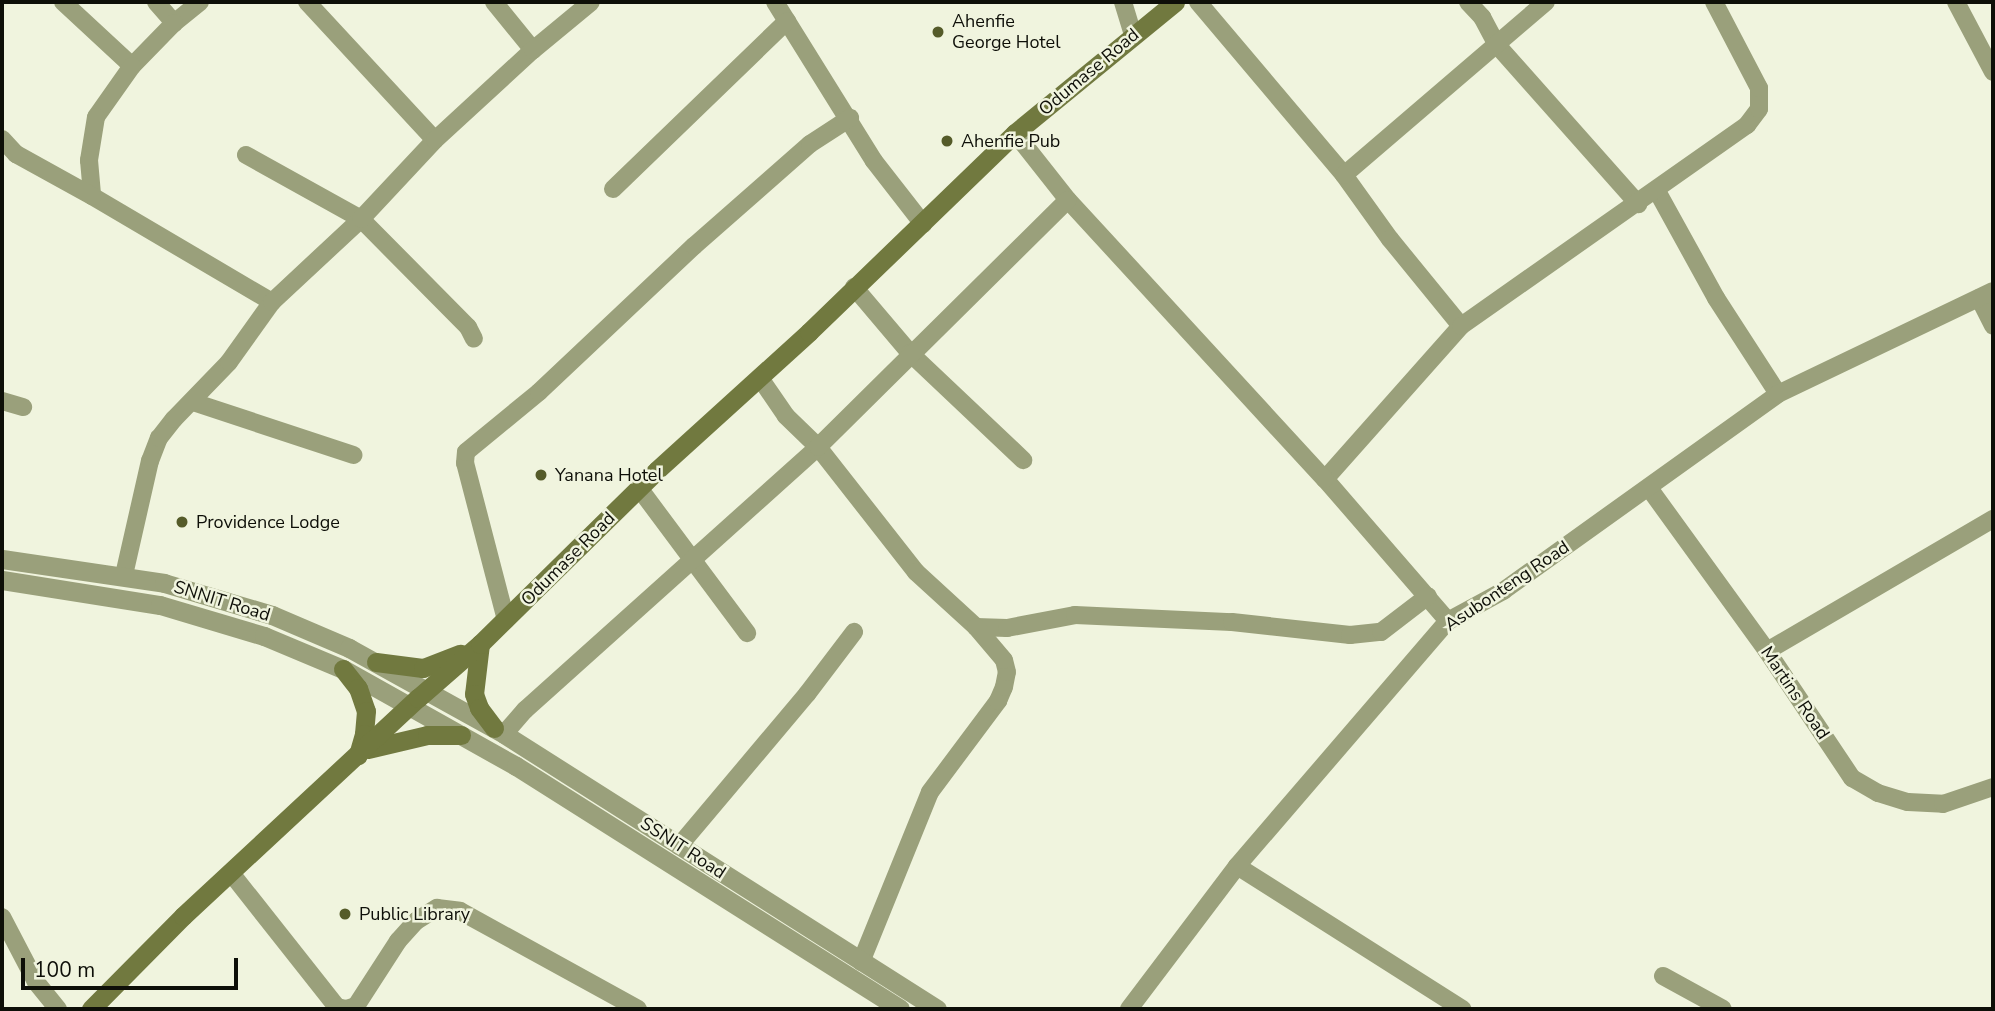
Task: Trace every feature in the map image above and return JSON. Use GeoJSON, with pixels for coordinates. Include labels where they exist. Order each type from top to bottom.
{"type":"FeatureCollection","features":[{"type":"Feature","properties":{"kind":"main road","name":"Odumase Road"},"geometry":{"type":"LineString","coordinates":[[91,1009],[231,873],[427,690],[480,645],[639,488],[760,378],[1015,133],[1174,2]]}},
{"type":"Feature","properties":{"kind":"main road"},"geometry":{"type":"LineString","coordinates":[[376,662],[423,668],[480,645],[474,694],[479,708],[499,731]]}},
{"type":"Feature","properties":{"kind":"main road"},"geometry":{"type":"LineString","coordinates":[[343,669],[358,688],[366,711],[360,754],[427,735],[461,735]]}},
{"type":"Feature","properties":{"kind":"street"},"geometry":{"type":"LineString","coordinates":[[63,2],[132,66]]}},
{"type":"Feature","properties":{"kind":"street"},"geometry":{"type":"LineString","coordinates":[[156,2],[174,23]]}},
{"type":"Feature","properties":{"kind":"street"},"geometry":{"type":"LineString","coordinates":[[92,196],[91,134],[96,117],[132,66],[174,23],[200,2]]}},
{"type":"Feature","properties":{"kind":"street"},"geometry":{"type":"LineString","coordinates":[[307,2],[435,140]]}},
{"type":"Feature","properties":{"kind":"street"},"geometry":{"type":"LineString","coordinates":[[494,2],[533,50]]}},
{"type":"Feature","properties":{"kind":"street"},"geometry":{"type":"LineString","coordinates":[[124,575],[149,461],[159,438],[229,362],[272,302],[361,219],[435,140],[533,50],[591,2]]}},
{"type":"Feature","properties":{"kind":"street"},"geometry":{"type":"LineString","coordinates":[[775,2],[891,187],[923,224]]}},
{"type":"Feature","properties":{"kind":"street"},"geometry":{"type":"LineString","coordinates":[[1123,2],[1133,35]]}},
{"type":"Feature","properties":{"kind":"street"},"geometry":{"type":"LineString","coordinates":[[1198,2],[1344,175],[1390,240],[1461,326]]}},
{"type":"Feature","properties":{"kind":"street"},"geometry":{"type":"LineString","coordinates":[[1468,2],[1482,17],[1497,45],[1638,204]]}},
{"type":"Feature","properties":{"kind":"street"},"geometry":{"type":"LineString","coordinates":[[1344,175],[1546,2]]}},
{"type":"Feature","properties":{"kind":"street"},"geometry":{"type":"LineString","coordinates":[[1325,479],[1461,326],[1657,191],[1747,125],[1759,109],[1759,88],[1714,2]]}},
{"type":"Feature","properties":{"kind":"street"},"geometry":{"type":"LineString","coordinates":[[1956,2],[1993,72]]}},
{"type":"Feature","properties":{"kind":"street"},"geometry":{"type":"LineString","coordinates":[[613,189],[787,21]]}},
{"type":"Feature","properties":{"kind":"street"},"geometry":{"type":"LineString","coordinates":[[506,620],[466,463],[466,452],[539,392],[694,246],[810,144],[850,118]]}},
{"type":"Feature","properties":{"kind":"street"},"geometry":{"type":"LineString","coordinates":[[1015,133],[1068,200],[1325,479],[1448,621]]}},
{"type":"Feature","properties":{"kind":"street"},"geometry":{"type":"LineString","coordinates":[[2,139],[16,154],[272,302]]}},
{"type":"Feature","properties":{"kind":"street"},"geometry":{"type":"LineString","coordinates":[[246,155],[361,219],[468,327],[474,340]]}},
{"type":"Feature","properties":{"kind":"street"},"geometry":{"type":"LineString","coordinates":[[1657,191],[1716,298],[1778,394]]}},
{"type":"Feature","properties":{"kind":"street"},"geometry":{"type":"LineString","coordinates":[[499,731],[695,561],[818,447],[1068,200]]}},
{"type":"Feature","properties":{"kind":"street"},"geometry":{"type":"LineString","coordinates":[[854,288],[910,354],[1023,460]]}},
{"type":"Feature","properties":{"kind":"street"},"geometry":{"type":"LineString","coordinates":[[1986,295],[1993,327]]}},
{"type":"Feature","properties":{"kind":"street","name":"Asubonteng Road"},"geometry":{"type":"LineString","coordinates":[[1129,1009],[1197,915],[1237,866],[1448,621],[1503,591],[1778,394],[1986,295]]}},
{"type":"Feature","properties":{"kind":"street"},"geometry":{"type":"LineString","coordinates":[[760,378],[786,416],[818,447],[916,572],[976,627],[1004,660],[1007,672],[998,701],[930,792],[861,962]]}},
{"type":"Feature","properties":{"kind":"street"},"geometry":{"type":"LineString","coordinates":[[2,401],[23,407]]}},
{"type":"Feature","properties":{"kind":"street"},"geometry":{"type":"LineString","coordinates":[[192,402],[353,455]]}},
{"type":"Feature","properties":{"kind":"street"},"geometry":{"type":"LineString","coordinates":[[639,488],[695,561],[710,587],[747,633]]}},
{"type":"Feature","properties":{"kind":"street","name":"Martins Road"},"geometry":{"type":"LineString","coordinates":[[1649,488],[1767,651],[1852,778],[1878,793],[1908,802],[1943,804],[1993,787]]}},
{"type":"Feature","properties":{"kind":"street"},"geometry":{"type":"LineString","coordinates":[[1767,651],[1993,519]]}},
{"type":"Feature","properties":{"kind":"street","name":"SNNIT Road"},"geometry":{"type":"LineString","coordinates":[[2,559],[164,583],[272,615],[376,662],[427,690]]}},
{"type":"Feature","properties":{"kind":"street","name":"SNNIT Road"},"geometry":{"type":"LineString","coordinates":[[2,580],[160,605],[264,636],[343,669],[410,706]]}},
{"type":"Feature","properties":{"kind":"street"},"geometry":{"type":"LineString","coordinates":[[976,627],[1007,628],[1075,615],[1232,622],[1350,635],[1381,632],[1428,596]]}},
{"type":"Feature","properties":{"kind":"street"},"geometry":{"type":"LineString","coordinates":[[679,846],[807,694],[854,632]]}},
{"type":"Feature","properties":{"kind":"street","name":"SSNIT Road"},"geometry":{"type":"LineString","coordinates":[[427,690],[499,731],[937,1009]]}},
{"type":"Feature","properties":{"kind":"street","name":"SSNIT Road"},"geometry":{"type":"LineString","coordinates":[[410,706],[516,766],[900,1009]]}},
{"type":"Feature","properties":{"kind":"street"},"geometry":{"type":"LineString","coordinates":[[1237,866],[1429,1002],[1462,1009]]}},
{"type":"Feature","properties":{"kind":"street"},"geometry":{"type":"LineString","coordinates":[[231,873],[337,1007],[346,1009],[356,1006],[397,940],[416,921],[437,908],[460,911],[638,1009]]}},
{"type":"Feature","properties":{"kind":"street"},"geometry":{"type":"LineString","coordinates":[[2,917],[36,982],[58,1009]]}},
{"type":"Feature","properties":{"kind":"street"},"geometry":{"type":"LineString","coordinates":[[1663,976],[1723,1009]]}},
{"type":"Feature","properties":{"kind":"place","name":"Ahenfie George Hotel"},"geometry":{"type":"Point","coordinates":[938,32]}},
{"type":"Feature","properties":{"kind":"place","name":"Ahenfie Pub"},"geometry":{"type":"Point","coordinates":[947,141]}},
{"type":"Feature","properties":{"kind":"place","name":"Yanana Hotel"},"geometry":{"type":"Point","coordinates":[541,475]}},
{"type":"Feature","properties":{"kind":"place","name":"Providence Lodge"},"geometry":{"type":"Point","coordinates":[182,522]}},
{"type":"Feature","properties":{"kind":"place","name":"Public Library"},"geometry":{"type":"Point","coordinates":[345,914]}}]}
